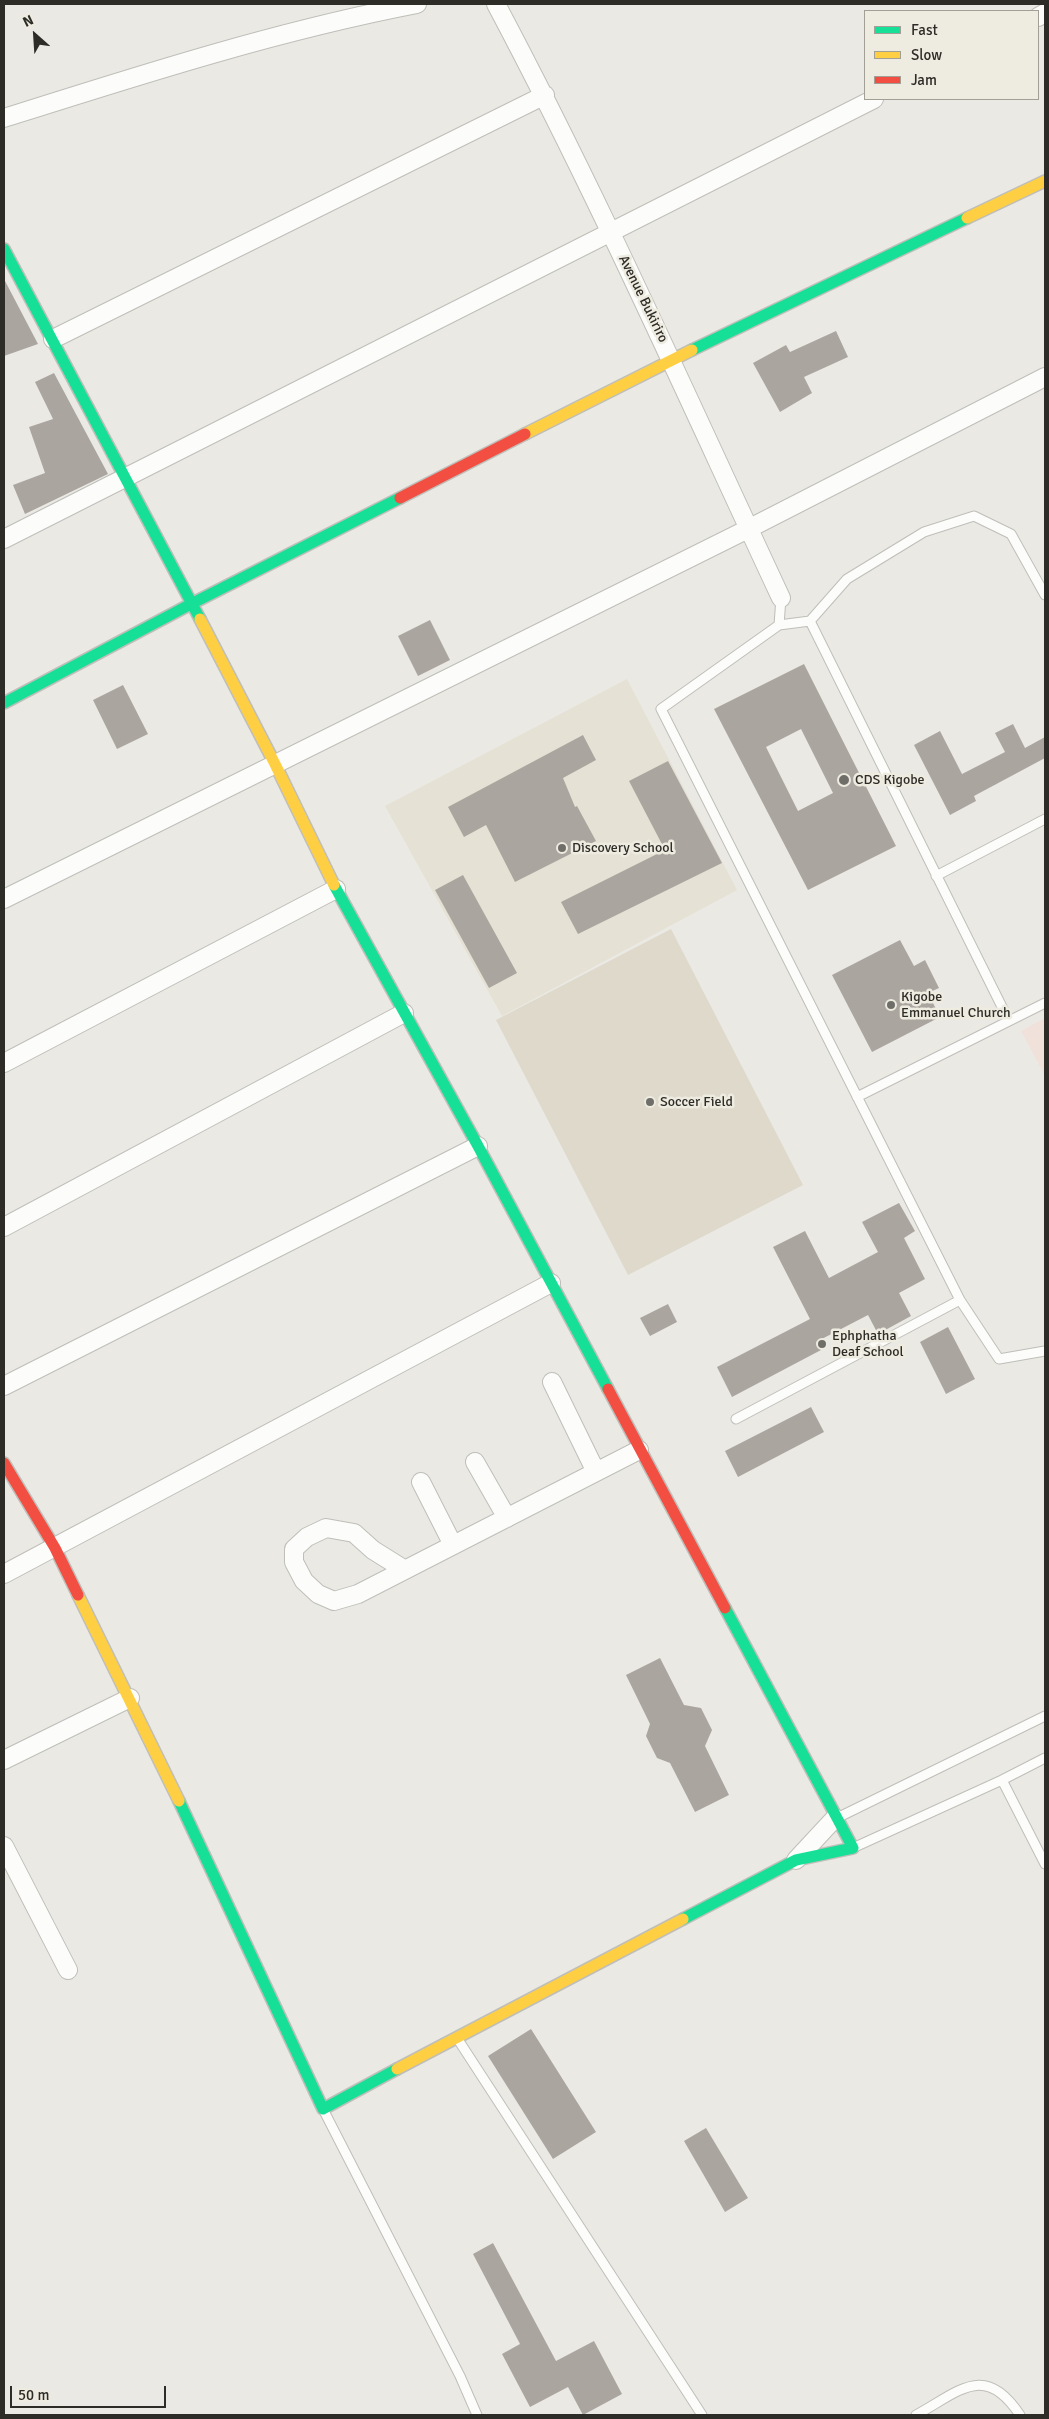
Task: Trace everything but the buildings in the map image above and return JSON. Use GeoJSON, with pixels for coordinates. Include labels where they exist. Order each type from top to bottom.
{"type":"FeatureCollection","features":[{"type":"Feature","properties":{"kind":"street"},"geometry":{"type":"LineString","coordinates":[[4,118],[138,76],[291,33],[417,4]]}},
{"type":"Feature","properties":{"kind":"street","name":"Avenue Bukiriro"},"geometry":{"type":"LineString","coordinates":[[496,4],[544,95],[672,359],[781,598]]}},
{"type":"Feature","properties":{"kind":"street"},"geometry":{"type":"LineString","coordinates":[[53,339],[544,95]]}},
{"type":"Feature","properties":{"kind":"street"},"geometry":{"type":"LineString","coordinates":[[4,539],[127,479],[610,230],[872,100]]}},
{"type":"Feature","properties":{"kind":"street"},"geometry":{"type":"LineString","coordinates":[[4,703],[191,604],[672,359],[1045,181]]}},
{"type":"Feature","properties":{"kind":"street"},"geometry":{"type":"LineString","coordinates":[[4,249],[127,479],[275,764],[336,889],[478,1146],[853,1848],[796,1860],[456,2036],[323,2109],[130,1698],[55,1548],[4,1462]]}},
{"type":"Feature","properties":{"kind":"street"},"geometry":{"type":"LineString","coordinates":[[4,899],[748,528],[1045,376]]}},
{"type":"Feature","properties":{"kind":"street"},"geometry":{"type":"LineString","coordinates":[[4,1063],[336,889]]}},
{"type":"Feature","properties":{"kind":"street"},"geometry":{"type":"LineString","coordinates":[[4,1227],[404,1013]]}},
{"type":"Feature","properties":{"kind":"street"},"geometry":{"type":"LineString","coordinates":[[4,1386],[478,1146]]}},
{"type":"Feature","properties":{"kind":"street"},"geometry":{"type":"LineString","coordinates":[[4,1574],[551,1284]]}},
{"type":"Feature","properties":{"kind":"street"},"geometry":{"type":"LineString","coordinates":[[552,1382],[596,1472]]}},
{"type":"Feature","properties":{"kind":"street"},"geometry":{"type":"LineString","coordinates":[[405,1570],[373,1550],[354,1533],[326,1528],[307,1537],[294,1549],[294,1562],[304,1581],[318,1594],[334,1601],[358,1594],[507,1518],[639,1450]]}},
{"type":"Feature","properties":{"kind":"street"},"geometry":{"type":"LineString","coordinates":[[475,1462],[507,1518]]}},
{"type":"Feature","properties":{"kind":"street"},"geometry":{"type":"LineString","coordinates":[[421,1482],[453,1545]]}},
{"type":"Feature","properties":{"kind":"street"},"geometry":{"type":"LineString","coordinates":[[4,1760],[130,1698]]}},
{"type":"Feature","properties":{"kind":"street"},"geometry":{"type":"LineString","coordinates":[[796,1860],[836,1818]]}},
{"type":"Feature","properties":{"kind":"street"},"geometry":{"type":"LineString","coordinates":[[4,1846],[68,1970]]}},
{"type":"Feature","properties":{"kind":"lane"},"geometry":{"type":"LineString","coordinates":[[1045,595],[1011,534],[974,516],[924,532],[847,579],[810,621],[779,625],[661,709],[960,1300],[999,1359],[1045,1351]]}},
{"type":"Feature","properties":{"kind":"lane"},"geometry":{"type":"LineString","coordinates":[[779,625],[781,598]]}},
{"type":"Feature","properties":{"kind":"lane"},"geometry":{"type":"LineString","coordinates":[[810,621],[1010,1021]]}},
{"type":"Feature","properties":{"kind":"lane"},"geometry":{"type":"LineString","coordinates":[[936,876],[1045,819]]}},
{"type":"Feature","properties":{"kind":"lane"},"geometry":{"type":"LineString","coordinates":[[857,1097],[1045,1003]]}},
{"type":"Feature","properties":{"kind":"lane"},"geometry":{"type":"LineString","coordinates":[[736,1419],[960,1300]]}},
{"type":"Feature","properties":{"kind":"lane"},"geometry":{"type":"LineString","coordinates":[[836,1818],[1045,1716]]}},
{"type":"Feature","properties":{"kind":"lane"},"geometry":{"type":"LineString","coordinates":[[853,1848],[1002,1780],[1045,1758]]}},
{"type":"Feature","properties":{"kind":"lane"},"geometry":{"type":"LineString","coordinates":[[1002,1780],[1045,1864]]}},
{"type":"Feature","properties":{"kind":"lane"},"geometry":{"type":"LineString","coordinates":[[456,2036],[702,2415]]}},
{"type":"Feature","properties":{"kind":"lane"},"geometry":{"type":"LineString","coordinates":[[323,2109],[460,2376],[477,2415]]}},
{"type":"Feature","properties":{"kind":"lane"},"geometry":{"type":"LineString","coordinates":[[916,2415],[977,2384],[995,2388],[1012,2402],[1020,2415]]}},
{"type":"Feature","properties":{"kind":"shaded area","name":"Discovery School"},"geometry":{"type":"Polygon","coordinates":[[[627,679],[737,890],[502,1016],[385,806],[627,679]]]}},
{"type":"Feature","properties":{"kind":"shaded area","name":"Soccer Field"},"geometry":{"type":"Polygon","coordinates":[[[671,929],[803,1185],[628,1275],[496,1020],[671,929]]]}},
{"type":"Feature","properties":{"kind":"shaded area"},"geometry":{"type":"Polygon","coordinates":[[[1045,1018],[1045,1076],[1021,1031],[1045,1018]]]}},
{"type":"Feature","properties":{"kind":"traffic: fast"},"geometry":{"type":"LineString","coordinates":[[692,350],[967,218]]}},
{"type":"Feature","properties":{"kind":"traffic: fast"},"geometry":{"type":"LineString","coordinates":[[4,249],[200,619]]}},
{"type":"Feature","properties":{"kind":"traffic: fast"},"geometry":{"type":"LineString","coordinates":[[4,703],[191,604],[400,498]]}},
{"type":"Feature","properties":{"kind":"traffic: fast"},"geometry":{"type":"LineString","coordinates":[[334,885],[478,1146],[608,1389]]}},
{"type":"Feature","properties":{"kind":"traffic: fast"},"geometry":{"type":"LineString","coordinates":[[683,1919],[796,1860],[853,1848],[725,1608]]}},
{"type":"Feature","properties":{"kind":"traffic: fast"},"geometry":{"type":"LineString","coordinates":[[179,1801],[323,2109],[397,2069]]}},
{"type":"Feature","properties":{"kind":"traffic: slow"},"geometry":{"type":"LineString","coordinates":[[967,218],[1045,181]]}},
{"type":"Feature","properties":{"kind":"traffic: slow"},"geometry":{"type":"LineString","coordinates":[[525,434],[692,350]]}},
{"type":"Feature","properties":{"kind":"traffic: slow"},"geometry":{"type":"LineString","coordinates":[[200,619],[275,764],[334,885]]}},
{"type":"Feature","properties":{"kind":"traffic: slow"},"geometry":{"type":"LineString","coordinates":[[78,1595],[179,1801]]}},
{"type":"Feature","properties":{"kind":"traffic: slow"},"geometry":{"type":"LineString","coordinates":[[397,2069],[683,1919]]}},
{"type":"Feature","properties":{"kind":"traffic: jam"},"geometry":{"type":"LineString","coordinates":[[400,498],[525,434]]}},
{"type":"Feature","properties":{"kind":"traffic: jam"},"geometry":{"type":"LineString","coordinates":[[608,1389],[725,1608]]}},
{"type":"Feature","properties":{"kind":"traffic: jam"},"geometry":{"type":"LineString","coordinates":[[4,1463],[55,1548],[78,1595]]}},
{"type":"Feature","properties":{"kind":"place","name":"CDS Kigobe"},"geometry":{"type":"Point","coordinates":[844,780]}},
{"type":"Feature","properties":{"kind":"place","name":"Discovery School"},"geometry":{"type":"Point","coordinates":[562,848]}},
{"type":"Feature","properties":{"kind":"place","name":"Kigobe Emmanuel Church"},"geometry":{"type":"Point","coordinates":[891,1005]}},
{"type":"Feature","properties":{"kind":"place","name":"Soccer Field"},"geometry":{"type":"Point","coordinates":[650,1102]}},
{"type":"Feature","properties":{"kind":"place","name":"Ephphatha Deaf School"},"geometry":{"type":"Point","coordinates":[822,1344]}}]}
